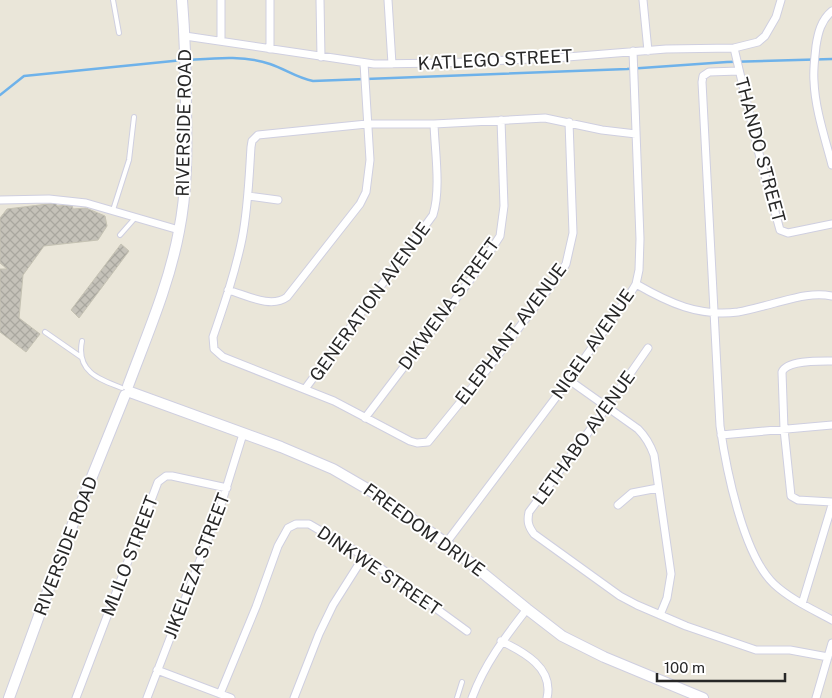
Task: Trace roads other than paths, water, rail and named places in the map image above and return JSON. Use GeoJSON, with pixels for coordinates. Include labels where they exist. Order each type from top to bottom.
{"type":"FeatureCollection","features":[{"type":"Feature","properties":{"kind":"street","name":"RIVERSIDE ROAD"},"geometry":{"type":"LineString","coordinates":[[9,698],[68,536],[163,291],[179,230],[187,172],[185,36],[182,0]]}},
{"type":"Feature","properties":{"kind":"street"},"geometry":{"type":"LineString","coordinates":[[221,0],[221,41]]}},
{"type":"Feature","properties":{"kind":"street"},"geometry":{"type":"LineString","coordinates":[[270,0],[270,49]]}},
{"type":"Feature","properties":{"kind":"street"},"geometry":{"type":"LineString","coordinates":[[320,0],[321,57]]}},
{"type":"Feature","properties":{"kind":"street"},"geometry":{"type":"LineString","coordinates":[[388,0],[392,64]]}},
{"type":"Feature","properties":{"kind":"street"},"geometry":{"type":"LineString","coordinates":[[643,0],[648,50]]}},
{"type":"Feature","properties":{"kind":"street","name":"KATLEGO STREET"},"geometry":{"type":"LineString","coordinates":[[185,36],[364,63],[392,64],[555,58],[648,50],[734,48],[758,42],[765,36],[776,16],[781,0]]}},
{"type":"Feature","properties":{"kind":"street"},"geometry":{"type":"LineString","coordinates":[[832,11],[823,21],[820,30],[815,56],[814,80],[817,106],[832,165]]}},
{"type":"Feature","properties":{"kind":"street","name":"THANDO STREET"},"geometry":{"type":"LineString","coordinates":[[734,48],[758,150],[780,230],[788,233],[832,224]]}},
{"type":"Feature","properties":{"kind":"street","name":"NIGEL AVENUE"},"geometry":{"type":"LineString","coordinates":[[446,543],[569,380],[636,284],[640,257],[633,51]]}},
{"type":"Feature","properties":{"kind":"street"},"geometry":{"type":"LineString","coordinates":[[228,290],[273,302],[287,297],[352,215],[363,198],[366,192],[370,160],[364,63]]}},
{"type":"Feature","properties":{"kind":"street"},"geometry":{"type":"LineString","coordinates":[[739,71],[710,72],[703,76],[702,82],[721,435],[742,523],[766,576],[775,585],[802,604],[832,620]]}},
{"type":"Feature","properties":{"kind":"street","name":"ELEPHANT AVENUE"},"geometry":{"type":"LineString","coordinates":[[545,118],[569,122],[573,233],[566,264],[556,279],[489,367],[428,442],[417,443],[334,401],[223,357],[214,349],[213,337],[242,238],[248,196],[251,146],[258,135],[367,124],[434,124],[545,118]]}},
{"type":"Feature","properties":{"kind":"street","name":"DIKWENA STREET"},"geometry":{"type":"LineString","coordinates":[[365,418],[480,267],[500,236],[504,206],[501,120]]}},
{"type":"Feature","properties":{"kind":"street"},"geometry":{"type":"LineString","coordinates":[[569,122],[602,130],[636,134]]}},
{"type":"Feature","properties":{"kind":"street","name":"GENERATION AVENUE"},"geometry":{"type":"LineString","coordinates":[[305,389],[433,215],[436,206],[434,124]]}},
{"type":"Feature","properties":{"kind":"street"},"geometry":{"type":"LineString","coordinates":[[248,196],[278,200]]}},
{"type":"Feature","properties":{"kind":"street"},"geometry":{"type":"LineString","coordinates":[[0,200],[68,200],[136,216],[179,230]]}},
{"type":"Feature","properties":{"kind":"street"},"geometry":{"type":"LineString","coordinates":[[636,284],[674,304],[688,309],[715,313],[738,312],[800,297],[814,295],[832,296]]}},
{"type":"Feature","properties":{"kind":"street","name":"LETHABO AVENUE"},"geometry":{"type":"LineString","coordinates":[[648,348],[529,512],[528,525],[534,534],[620,596],[660,615],[756,650],[790,650],[828,657]]}},
{"type":"Feature","properties":{"kind":"street"},"geometry":{"type":"LineString","coordinates":[[802,604],[832,503],[793,498],[784,429],[782,372],[783,369],[790,365],[832,361]]}},
{"type":"Feature","properties":{"kind":"street"},"geometry":{"type":"LineString","coordinates":[[569,380],[638,429],[648,440],[654,455],[671,574],[667,598],[660,615]]}},
{"type":"Feature","properties":{"kind":"street","name":"FREEDOM DRIVE"},"geometry":{"type":"LineString","coordinates":[[126,390],[280,447],[333,469],[376,494],[446,543],[562,636],[612,661],[703,698]]}},
{"type":"Feature","properties":{"kind":"street"},"geometry":{"type":"LineString","coordinates":[[721,435],[832,425]]}},
{"type":"Feature","properties":{"kind":"street","name":"JIKELEZA STREET"},"geometry":{"type":"LineString","coordinates":[[147,698],[227,488],[243,434]]}},
{"type":"Feature","properties":{"kind":"street","name":"MLILO STREET"},"geometry":{"type":"LineString","coordinates":[[76,698],[158,482],[166,476],[172,476],[227,488]]}},
{"type":"Feature","properties":{"kind":"street"},"geometry":{"type":"LineString","coordinates":[[618,506],[632,493],[658,488]]}},
{"type":"Feature","properties":{"kind":"street","name":"DINKWE STREET"},"geometry":{"type":"LineString","coordinates":[[220,694],[246,634],[278,546],[288,528],[296,524],[309,524],[364,556],[467,631]]}},
{"type":"Feature","properties":{"kind":"street"},"geometry":{"type":"LineString","coordinates":[[294,698],[319,634],[333,605],[364,556]]}},
{"type":"Feature","properties":{"kind":"street"},"geometry":{"type":"LineString","coordinates":[[472,698],[478,680],[501,641],[527,609]]}},
{"type":"Feature","properties":{"kind":"street"},"geometry":{"type":"LineString","coordinates":[[501,641],[523,652],[540,667],[547,683],[547,698]]}},
{"type":"Feature","properties":{"kind":"street"},"geometry":{"type":"LineString","coordinates":[[817,697],[832,643]]}},
{"type":"Feature","properties":{"kind":"street"},"geometry":{"type":"LineString","coordinates":[[157,670],[231,698]]}},
{"type":"Feature","properties":{"kind":"lane"},"geometry":{"type":"LineString","coordinates":[[113,0],[119,33]]}},
{"type":"Feature","properties":{"kind":"lane"},"geometry":{"type":"LineString","coordinates":[[113,210],[129,160],[134,118]]}},
{"type":"Feature","properties":{"kind":"lane"},"geometry":{"type":"LineString","coordinates":[[120,235],[136,216]]}},
{"type":"Feature","properties":{"kind":"lane"},"geometry":{"type":"LineString","coordinates":[[45,332],[81,357]]}},
{"type":"Feature","properties":{"kind":"lane"},"geometry":{"type":"LineString","coordinates":[[82,341],[81,357],[88,371],[126,390]]}},
{"type":"Feature","properties":{"kind":"lane"},"geometry":{"type":"LineString","coordinates":[[457,698],[462,682]]}},
{"type":"Feature","properties":{"kind":"waterway"},"geometry":{"type":"LineString","coordinates":[[189,60],[250,59],[270,64],[313,81],[832,59]]}},
{"type":"Feature","properties":{"kind":"waterway"},"geometry":{"type":"LineString","coordinates":[[0,95],[24,76],[183,60]]}}]}
